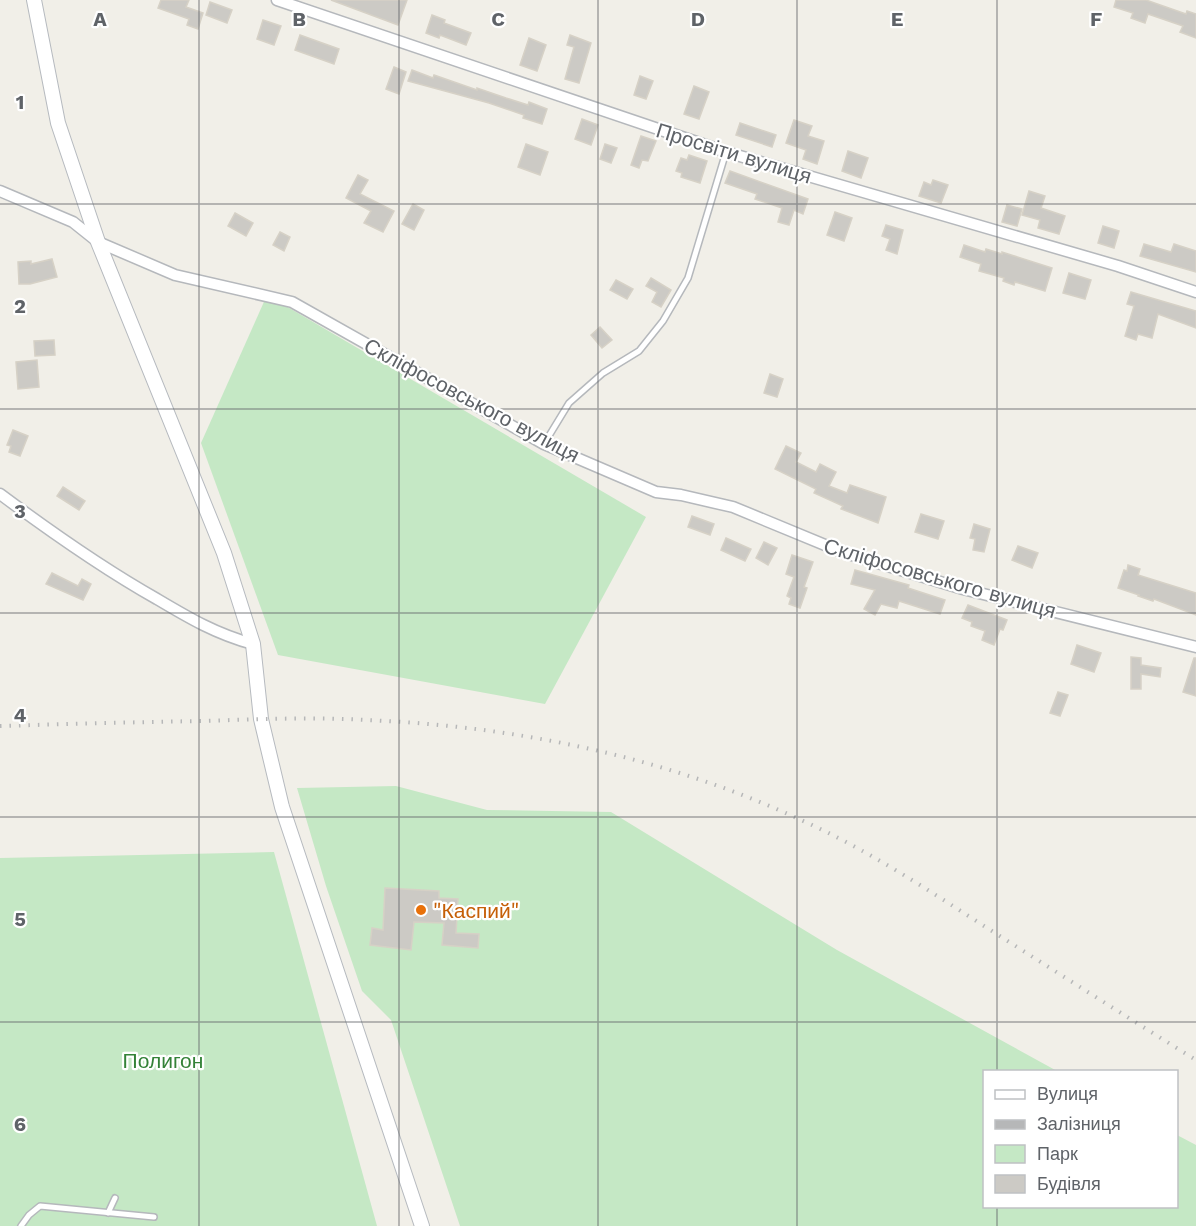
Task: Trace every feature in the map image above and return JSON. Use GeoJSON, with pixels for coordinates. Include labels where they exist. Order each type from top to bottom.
{"type":"FeatureCollection","features":[{"type":"Feature","properties":{"kind":"main road"},"geometry":{"type":"LineString","coordinates":[[34,0],[58,123],[98,242],[224,554],[253,644],[261,719],[282,807],[422,1226]]}},
{"type":"Feature","properties":{"kind":"street","name":"Просвіти вулиця"},"geometry":{"type":"LineString","coordinates":[[277,0],[726,152],[1107,263],[1196,292]]}},
{"type":"Feature","properties":{"kind":"street","name":"Скліфосовського вулиця"},"geometry":{"type":"LineString","coordinates":[[0,191],[73,222],[98,242],[175,275],[292,302],[544,444],[656,492],[681,495],[733,507],[842,552],[963,589],[1196,647]]}},
{"type":"Feature","properties":{"kind":"street"},"geometry":{"type":"LineString","coordinates":[[0,494],[57,537],[123,580],[224,636],[253,644]]}},
{"type":"Feature","properties":{"kind":"lane"},"geometry":{"type":"LineString","coordinates":[[544,444],[569,403],[603,373],[639,351],[663,321],[688,278],[726,152]]}},
{"type":"Feature","properties":{"kind":"lane"},"geometry":{"type":"LineString","coordinates":[[108,1213],[115,1198]]}},
{"type":"Feature","properties":{"kind":"lane"},"geometry":{"type":"LineString","coordinates":[[21,1226],[40,1206],[154,1217]]}},
{"type":"Feature","properties":{"kind":"green space"},"geometry":{"type":"Polygon","coordinates":[[[267,295],[646,517],[545,704],[278,655],[201,443],[267,295]]]}},
{"type":"Feature","properties":{"kind":"green space"},"geometry":{"type":"Polygon","coordinates":[[[396,786],[487,810],[611,812],[837,950],[1055,1070],[983,1070],[983,1208],[1178,1208],[1178,1136],[1196,1145],[1196,1226],[460,1226],[391,1020],[362,991],[326,886],[297,788],[396,786]]]}},
{"type":"Feature","properties":{"kind":"green space","name":"Полигон"},"geometry":{"type":"Polygon","coordinates":[[[274,852],[377,1226],[0,1226],[0,858],[274,852]]]}},
{"type":"Feature","properties":{"kind":"building"},"geometry":{"type":"Polygon","coordinates":[[[161,0],[189,0],[186,7],[203,13],[198,29],[187,25],[189,19],[158,8],[161,0]]]}},
{"type":"Feature","properties":{"kind":"building"},"geometry":{"type":"Polygon","coordinates":[[[331,0],[407,0],[398,25],[331,0]]]}},
{"type":"Feature","properties":{"kind":"building"},"geometry":{"type":"Polygon","coordinates":[[[1116,0],[1146,0],[1186,14],[1187,11],[1196,14],[1196,38],[1180,32],[1183,26],[1148,14],[1145,23],[1131,18],[1133,13],[1114,7],[1116,0]]]}},
{"type":"Feature","properties":{"kind":"building"},"geometry":{"type":"Polygon","coordinates":[[[210,2],[232,10],[227,23],[206,15],[210,2]]]}},
{"type":"Feature","properties":{"kind":"building"},"geometry":{"type":"Polygon","coordinates":[[[432,15],[445,20],[444,23],[471,33],[466,45],[440,35],[439,38],[426,33],[432,15]]]}},
{"type":"Feature","properties":{"kind":"building"},"geometry":{"type":"Polygon","coordinates":[[[263,20],[281,26],[274,45],[257,39],[263,20]]]}},
{"type":"Feature","properties":{"kind":"building"},"geometry":{"type":"Polygon","coordinates":[[[300,35],[339,49],[334,64],[295,50],[300,35]]]}},
{"type":"Feature","properties":{"kind":"building"},"geometry":{"type":"Polygon","coordinates":[[[570,35],[591,43],[579,83],[565,79],[574,47],[567,45],[570,35]]]}},
{"type":"Feature","properties":{"kind":"building"},"geometry":{"type":"Polygon","coordinates":[[[529,38],[546,45],[537,71],[520,65],[529,38]]]}},
{"type":"Feature","properties":{"kind":"building"},"geometry":{"type":"Polygon","coordinates":[[[394,67],[406,72],[399,94],[386,89],[394,67]]]}},
{"type":"Feature","properties":{"kind":"building"},"geometry":{"type":"Polygon","coordinates":[[[412,70],[433,78],[434,75],[477,90],[477,88],[528,105],[529,102],[547,109],[542,124],[489,103],[408,81],[412,70]]]}},
{"type":"Feature","properties":{"kind":"building"},"geometry":{"type":"Polygon","coordinates":[[[640,76],[653,81],[646,99],[634,95],[640,76]]]}},
{"type":"Feature","properties":{"kind":"building"},"geometry":{"type":"Polygon","coordinates":[[[694,86],[709,92],[699,119],[684,114],[694,86]]]}},
{"type":"Feature","properties":{"kind":"building"},"geometry":{"type":"Polygon","coordinates":[[[582,119],[598,125],[591,145],[575,139],[582,119]]]}},
{"type":"Feature","properties":{"kind":"building"},"geometry":{"type":"Polygon","coordinates":[[[794,120],[812,126],[808,136],[824,141],[817,164],[803,159],[806,150],[786,143],[794,120]]]}},
{"type":"Feature","properties":{"kind":"building"},"geometry":{"type":"Polygon","coordinates":[[[740,123],[776,135],[772,147],[736,135],[740,123]]]}},
{"type":"Feature","properties":{"kind":"building"},"geometry":{"type":"Polygon","coordinates":[[[641,136],[656,141],[648,161],[642,160],[639,168],[631,165],[641,136]]]}},
{"type":"Feature","properties":{"kind":"building"},"geometry":{"type":"Polygon","coordinates":[[[526,144],[548,152],[540,175],[518,167],[526,144]]]}},
{"type":"Feature","properties":{"kind":"building"},"geometry":{"type":"Polygon","coordinates":[[[605,144],[617,148],[611,163],[600,159],[605,144]]]}},
{"type":"Feature","properties":{"kind":"building"},"geometry":{"type":"Polygon","coordinates":[[[848,151],[868,158],[861,178],[842,171],[848,151]]]}},
{"type":"Feature","properties":{"kind":"building"},"geometry":{"type":"Polygon","coordinates":[[[689,155],[707,161],[700,183],[681,177],[682,173],[676,171],[681,158],[687,160],[689,155]]]}},
{"type":"Feature","properties":{"kind":"building"},"geometry":{"type":"Polygon","coordinates":[[[730,171],[808,199],[803,214],[794,210],[789,225],[778,222],[782,208],[755,199],[757,194],[725,183],[730,171]]]}},
{"type":"Feature","properties":{"kind":"building"},"geometry":{"type":"Polygon","coordinates":[[[358,175],[368,180],[360,194],[394,211],[383,232],[364,223],[371,211],[346,198],[358,175]]]}},
{"type":"Feature","properties":{"kind":"building"},"geometry":{"type":"Polygon","coordinates":[[[933,180],[948,185],[941,203],[919,196],[924,182],[931,185],[933,180]]]}},
{"type":"Feature","properties":{"kind":"building"},"geometry":{"type":"Polygon","coordinates":[[[1029,191],[1045,196],[1041,208],[1065,216],[1059,234],[1038,228],[1040,220],[1022,215],[1029,191]]]}},
{"type":"Feature","properties":{"kind":"building"},"geometry":{"type":"Polygon","coordinates":[[[413,204],[424,210],[414,230],[402,224],[413,204]]]}},
{"type":"Feature","properties":{"kind":"building"},"geometry":{"type":"Polygon","coordinates":[[[1007,205],[1022,209],[1017,226],[1002,222],[1007,205]]]}},
{"type":"Feature","properties":{"kind":"building"},"geometry":{"type":"Polygon","coordinates":[[[835,212],[852,218],[844,241],[827,235],[835,212]]]}},
{"type":"Feature","properties":{"kind":"building"},"geometry":{"type":"Polygon","coordinates":[[[235,213],[253,223],[246,236],[228,226],[235,213]]]}},
{"type":"Feature","properties":{"kind":"building"},"geometry":{"type":"Polygon","coordinates":[[[886,225],[903,230],[897,254],[886,250],[890,239],[882,236],[886,225]]]}},
{"type":"Feature","properties":{"kind":"building"},"geometry":{"type":"Polygon","coordinates":[[[1103,226],[1119,231],[1114,248],[1098,243],[1103,226]]]}},
{"type":"Feature","properties":{"kind":"building"},"geometry":{"type":"Polygon","coordinates":[[[280,232],[290,237],[284,251],[273,245],[280,232]]]}},
{"type":"Feature","properties":{"kind":"building"},"geometry":{"type":"Polygon","coordinates":[[[1144,244],[1171,252],[1174,244],[1196,251],[1196,272],[1140,256],[1144,244]]]}},
{"type":"Feature","properties":{"kind":"building"},"geometry":{"type":"Polygon","coordinates":[[[964,245],[985,252],[986,249],[1002,254],[1002,252],[1052,268],[1045,291],[1015,282],[1014,285],[1003,281],[1004,278],[979,271],[981,264],[960,257],[964,245]]]}},
{"type":"Feature","properties":{"kind":"building"},"geometry":{"type":"Polygon","coordinates":[[[52,259],[57,277],[30,284],[19,284],[18,262],[31,261],[31,264],[52,259]]]}},
{"type":"Feature","properties":{"kind":"building"},"geometry":{"type":"Polygon","coordinates":[[[1069,273],[1091,280],[1085,299],[1063,293],[1069,273]]]}},
{"type":"Feature","properties":{"kind":"building"},"geometry":{"type":"Polygon","coordinates":[[[651,278],[671,290],[661,307],[652,302],[657,292],[646,286],[651,278]]]}},
{"type":"Feature","properties":{"kind":"building"},"geometry":{"type":"Polygon","coordinates":[[[616,280],[633,289],[627,299],[610,290],[616,280]]]}},
{"type":"Feature","properties":{"kind":"building"},"geometry":{"type":"Polygon","coordinates":[[[1131,292],[1196,311],[1196,328],[1158,314],[1152,338],[1138,334],[1136,340],[1125,336],[1134,306],[1127,304],[1131,292]]]}},
{"type":"Feature","properties":{"kind":"building"},"geometry":{"type":"Polygon","coordinates":[[[600,327],[612,340],[602,348],[591,335],[600,327]]]}},
{"type":"Feature","properties":{"kind":"building"},"geometry":{"type":"Polygon","coordinates":[[[54,340],[55,355],[35,356],[34,341],[54,340]]]}},
{"type":"Feature","properties":{"kind":"building"},"geometry":{"type":"Polygon","coordinates":[[[37,360],[39,387],[18,389],[16,362],[37,360]]]}},
{"type":"Feature","properties":{"kind":"building"},"geometry":{"type":"Polygon","coordinates":[[[770,374],[783,379],[777,397],[764,393],[770,374]]]}},
{"type":"Feature","properties":{"kind":"building"},"geometry":{"type":"Polygon","coordinates":[[[13,430],[28,436],[20,456],[9,452],[11,446],[7,445],[13,430]]]}},
{"type":"Feature","properties":{"kind":"building"},"geometry":{"type":"Polygon","coordinates":[[[786,446],[801,453],[796,462],[816,472],[820,464],[836,472],[829,486],[847,493],[850,485],[886,497],[878,523],[841,509],[843,506],[814,493],[816,489],[775,469],[786,446]]]}},
{"type":"Feature","properties":{"kind":"building"},"geometry":{"type":"Polygon","coordinates":[[[63,487],[85,501],[79,510],[57,496],[63,487]]]}},
{"type":"Feature","properties":{"kind":"building"},"geometry":{"type":"Polygon","coordinates":[[[921,514],[944,521],[938,539],[915,532],[921,514]]]}},
{"type":"Feature","properties":{"kind":"building"},"geometry":{"type":"Polygon","coordinates":[[[692,516],[714,524],[710,535],[688,527],[692,516]]]}},
{"type":"Feature","properties":{"kind":"building"},"geometry":{"type":"Polygon","coordinates":[[[974,524],[990,529],[984,552],[973,550],[975,539],[970,538],[974,524]]]}},
{"type":"Feature","properties":{"kind":"building"},"geometry":{"type":"Polygon","coordinates":[[[726,538],[751,549],[745,561],[721,550],[726,538]]]}},
{"type":"Feature","properties":{"kind":"building"},"geometry":{"type":"Polygon","coordinates":[[[764,542],[777,548],[768,565],[756,558],[764,542]]]}},
{"type":"Feature","properties":{"kind":"building"},"geometry":{"type":"Polygon","coordinates":[[[1018,546],[1038,553],[1032,568],[1012,560],[1018,546]]]}},
{"type":"Feature","properties":{"kind":"building"},"geometry":{"type":"Polygon","coordinates":[[[792,555],[813,562],[804,587],[807,588],[800,608],[789,604],[791,598],[787,596],[794,577],[786,574],[792,555]]]}},
{"type":"Feature","properties":{"kind":"building"},"geometry":{"type":"Polygon","coordinates":[[[1128,565],[1140,569],[1138,575],[1196,593],[1196,615],[1118,588],[1128,565]]]}},
{"type":"Feature","properties":{"kind":"building"},"geometry":{"type":"Polygon","coordinates":[[[855,570],[909,585],[908,588],[945,600],[940,614],[899,601],[897,608],[881,604],[875,615],[864,609],[875,590],[851,584],[855,570]]]}},
{"type":"Feature","properties":{"kind":"building"},"geometry":{"type":"Polygon","coordinates":[[[52,573],[78,586],[82,579],[91,584],[83,600],[46,584],[52,573]]]}},
{"type":"Feature","properties":{"kind":"building"},"geometry":{"type":"Polygon","coordinates":[[[968,605],[1007,620],[1003,630],[1000,629],[994,645],[982,640],[985,631],[971,626],[972,622],[962,618],[968,605]]]}},
{"type":"Feature","properties":{"kind":"building"},"geometry":{"type":"Polygon","coordinates":[[[1077,645],[1101,653],[1094,672],[1071,664],[1077,645]]]}},
{"type":"Feature","properties":{"kind":"building"},"geometry":{"type":"Polygon","coordinates":[[[1131,657],[1141,658],[1141,665],[1161,668],[1160,677],[1141,674],[1141,689],[1131,689],[1131,657]]]}},
{"type":"Feature","properties":{"kind":"building"},"geometry":{"type":"Polygon","coordinates":[[[1194,658],[1196,658],[1196,696],[1183,692],[1194,658]]]}},
{"type":"Feature","properties":{"kind":"building"},"geometry":{"type":"Polygon","coordinates":[[[1058,692],[1068,695],[1060,716],[1050,713],[1058,692]]]}},
{"type":"Feature","properties":{"kind":"building"},"geometry":{"type":"Polygon","coordinates":[[[385,888],[439,891],[439,898],[458,899],[456,933],[479,934],[478,948],[442,945],[444,923],[414,922],[411,950],[370,945],[372,928],[383,930],[385,888]]]}},
{"type":"Feature","properties":{"kind":"railway"},"geometry":{"type":"LineString","coordinates":[[0,726],[286,719],[422,723],[534,738],[643,762],[750,798],[849,843],[917,883],[1196,1060]]}},
{"type":"Feature","properties":{"kind":"place","name":"\"Каспий\""},"geometry":{"type":"Point","coordinates":[421,910]}}]}
